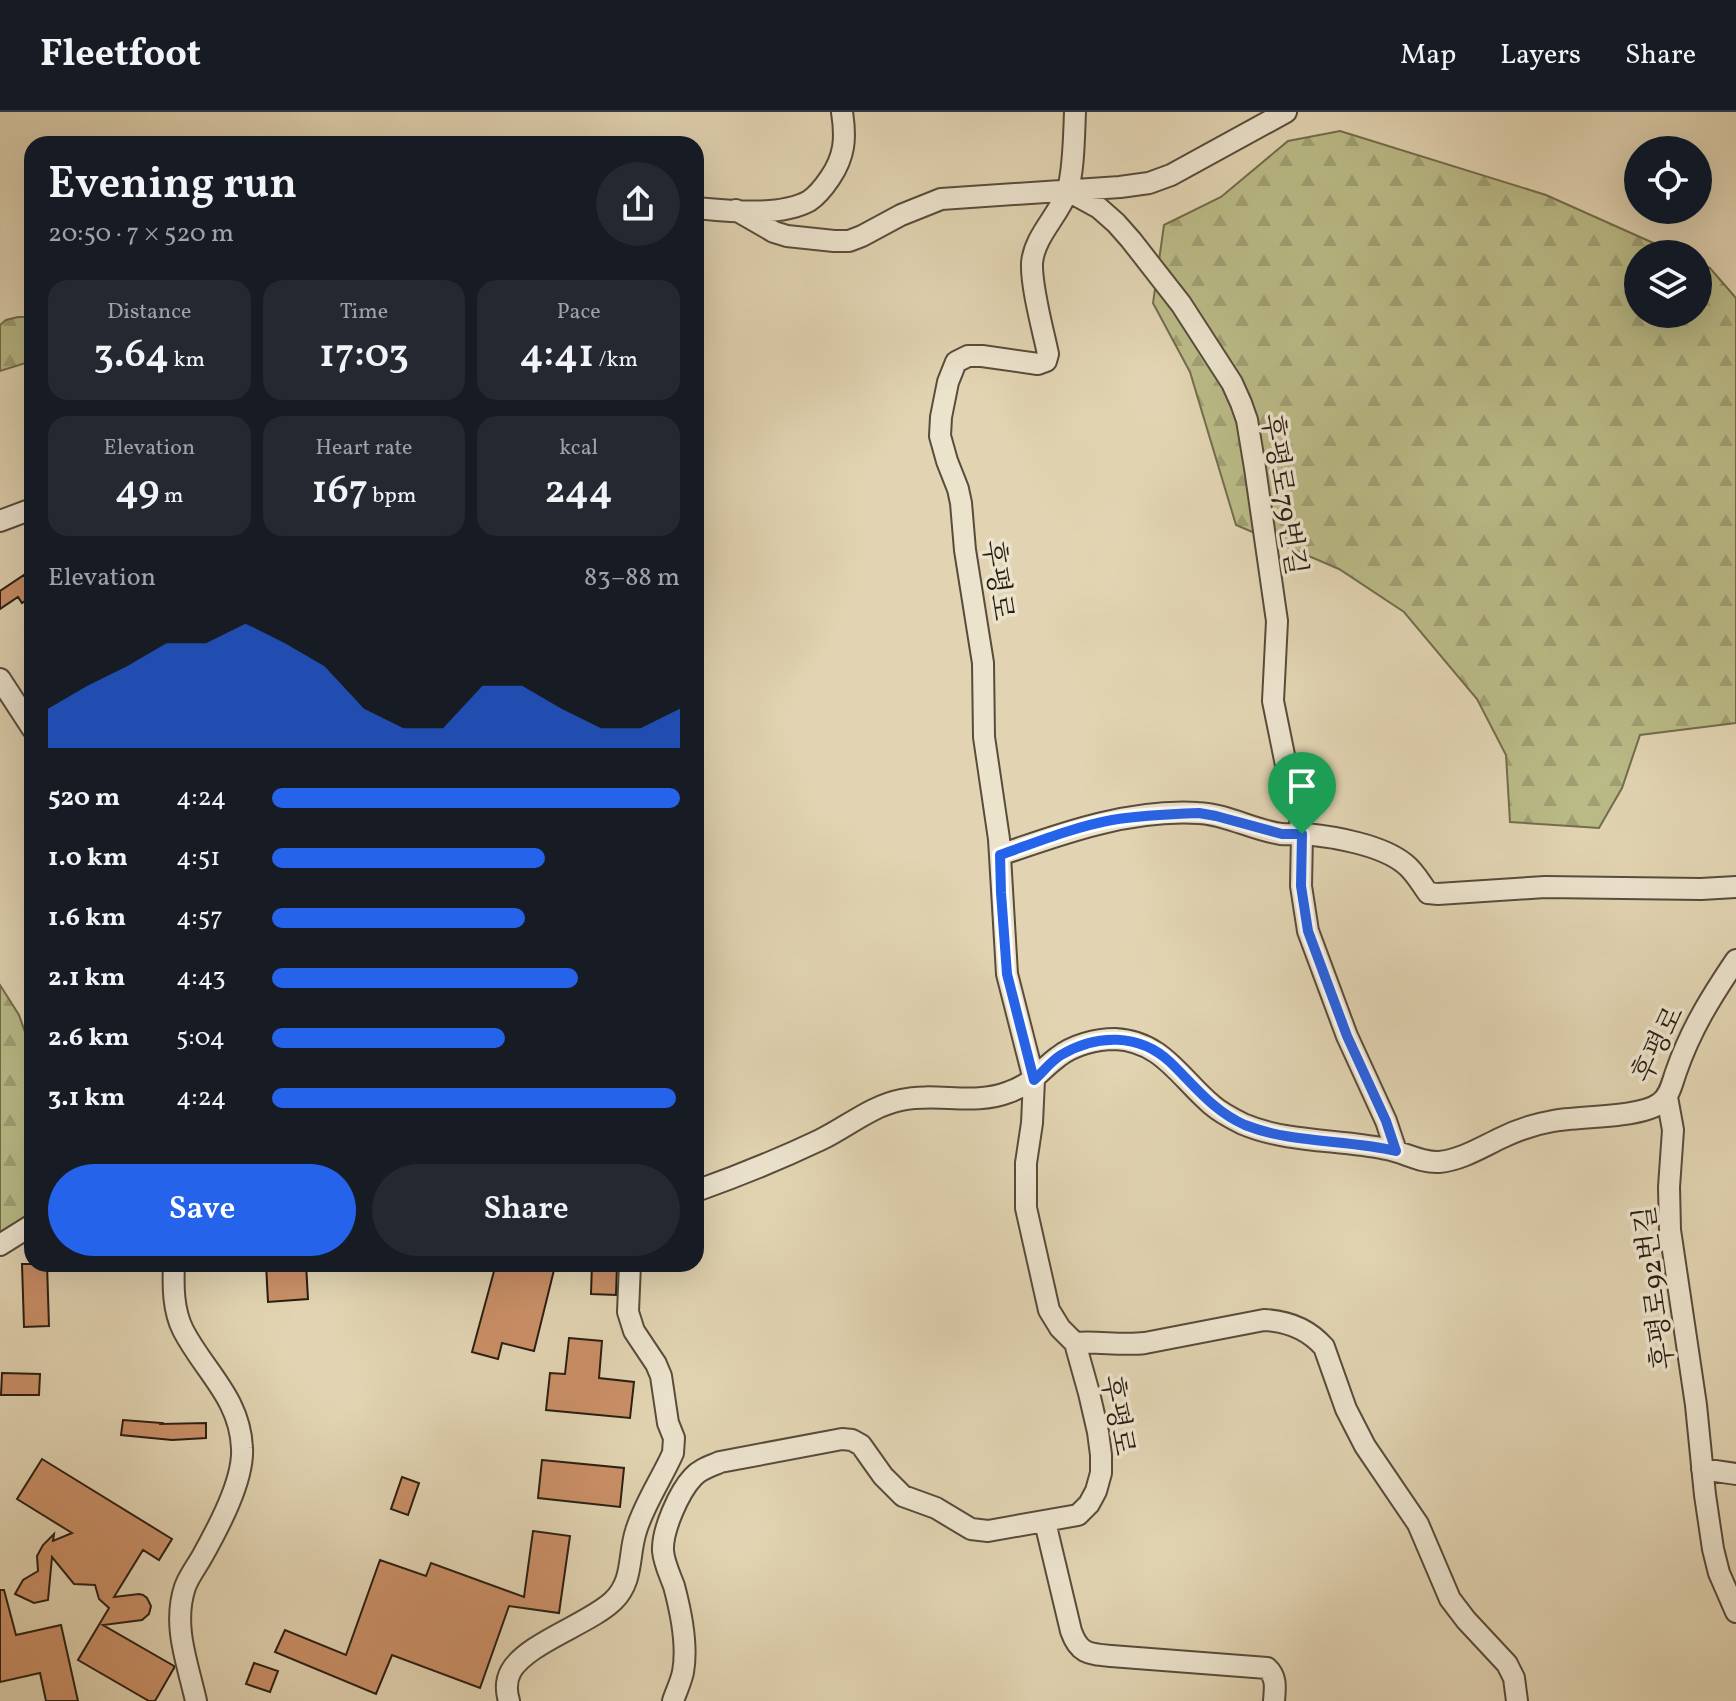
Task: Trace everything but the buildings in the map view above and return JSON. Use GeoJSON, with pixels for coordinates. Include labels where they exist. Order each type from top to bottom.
{"type":"FeatureCollection","features":[{"type":"Feature","properties":{"kind":"street"},"geometry":{"type":"LineString","coordinates":[[704,208],[768,211],[809,201],[823,189],[842,153],[846,135],[842,112]]}},
{"type":"Feature","properties":{"kind":"street"},"geometry":{"type":"LineString","coordinates":[[1068,191],[1075,112]]}},
{"type":"Feature","properties":{"kind":"street"},"geometry":{"type":"LineString","coordinates":[[736,210],[787,236],[849,241],[941,199],[1149,183],[1171,175],[1286,112]]}},
{"type":"Feature","properties":{"kind":"street","name":"후평로79번길"},"geometry":{"type":"LineString","coordinates":[[1068,191],[1099,208],[1131,240],[1181,304],[1232,383],[1247,420],[1277,621],[1273,701],[1286,765],[1298,804],[1302,834],[1301,886],[1308,931],[1347,1036],[1386,1121],[1396,1151]]}},
{"type":"Feature","properties":{"kind":"street","name":"후평로"},"geometry":{"type":"LineString","coordinates":[[673,1701],[683,1672],[684,1649],[678,1604],[663,1552],[664,1536],[669,1520],[693,1477],[704,1469],[720,1462],[842,1439],[852,1440],[861,1445],[883,1476],[903,1496],[936,1508],[971,1529],[988,1531],[1078,1515],[1089,1504],[1101,1473],[1098,1432],[1075,1343],[1060,1328],[1049,1310],[1026,1208],[1026,1163],[1034,1080],[1007,974],[1000,855],[984,737],[983,663],[965,550],[961,503],[940,436],[948,382],[956,362],[968,356],[1038,364],[1046,361],[1048,354],[1032,262],[1036,248],[1068,191]]}},
{"type":"Feature","properties":{"kind":"street"},"geometry":{"type":"LineString","coordinates":[[0,521],[24,512]]}},
{"type":"Feature","properties":{"kind":"street"},"geometry":{"type":"LineString","coordinates":[[0,679],[24,716]]}},
{"type":"Feature","properties":{"kind":"street"},"geometry":{"type":"LineString","coordinates":[[1000,855],[1110,820],[1199,813],[1282,834],[1335,838],[1383,852],[1403,861],[1428,893],[1545,887],[1736,887]]}},
{"type":"Feature","properties":{"kind":"street","name":"후평로"},"geometry":{"type":"LineString","coordinates":[[704,1188],[820,1140],[879,1107],[901,1100],[990,1098],[1011,1092],[1034,1080],[1059,1056],[1079,1046],[1113,1039],[1134,1041],[1153,1049],[1215,1108],[1270,1134],[1357,1144],[1396,1151],[1422,1161],[1453,1159],[1505,1136],[1552,1121],[1658,1106],[1667,1097],[1699,1017],[1736,960]]}},
{"type":"Feature","properties":{"kind":"street","name":"후평로92번길"},"geometry":{"type":"LineString","coordinates":[[1667,1097],[1673,1130],[1670,1230],[1696,1405],[1702,1469],[1713,1549],[1719,1573],[1736,1612]]}},
{"type":"Feature","properties":{"kind":"street"},"geometry":{"type":"LineString","coordinates":[[0,1245],[24,1230]]}},
{"type":"Feature","properties":{"kind":"street"},"geometry":{"type":"LineString","coordinates":[[174,1272],[175,1300],[182,1327],[229,1399],[240,1424],[243,1452],[227,1507],[186,1586],[181,1607],[180,1630],[196,1701]]}},
{"type":"Feature","properties":{"kind":"street"},"geometry":{"type":"LineString","coordinates":[[509,1701],[507,1682],[512,1669],[541,1646],[614,1600],[624,1586],[635,1532],[673,1453],[674,1438],[668,1423],[661,1376],[634,1331],[628,1312],[630,1272]]}},
{"type":"Feature","properties":{"kind":"street"},"geometry":{"type":"LineString","coordinates":[[1075,1343],[1128,1345],[1264,1320],[1278,1320],[1317,1339],[1324,1347],[1346,1409],[1365,1446],[1418,1524],[1450,1599],[1507,1664],[1514,1678],[1517,1701]]}},
{"type":"Feature","properties":{"kind":"street"},"geometry":{"type":"LineString","coordinates":[[1702,1469],[1736,1474]]}},
{"type":"Feature","properties":{"kind":"street"},"geometry":{"type":"LineString","coordinates":[[1045,1522],[1065,1613],[1074,1642],[1081,1650],[1111,1656],[1267,1668],[1273,1674],[1274,1701]]}},
{"type":"Feature","properties":{"kind":"green space"},"geometry":{"type":"Polygon","coordinates":[[[1340,131],[1546,195],[1647,240],[1624,240],[1624,328],[1712,328],[1712,270],[1736,298],[1736,723],[1640,735],[1622,788],[1599,828],[1510,822],[1506,755],[1477,699],[1404,612],[1339,569],[1236,525],[1190,372],[1153,303],[1164,225],[1221,197],[1288,141],[1340,131]]]}},
{"type":"Feature","properties":{"kind":"green space"},"geometry":{"type":"Polygon","coordinates":[[[24,317],[24,364],[0,371],[0,325],[6,320],[24,317]]]}},
{"type":"Feature","properties":{"kind":"green space"},"geometry":{"type":"Polygon","coordinates":[[[0,985],[24,1029],[24,1218],[0,1233],[0,985]]]}},
{"type":"Feature","properties":{"kind":"route"},"geometry":{"type":"LineString","coordinates":[[1199,813],[1282,834],[1302,834],[1301,886],[1308,931],[1347,1036],[1386,1121],[1396,1151],[1270,1134],[1242,1123],[1215,1108],[1169,1061],[1153,1049],[1134,1041],[1113,1039],[1079,1046],[1059,1056],[1034,1080],[1007,974],[1000,855],[1110,820],[1165,814],[1199,813]]}}]}
